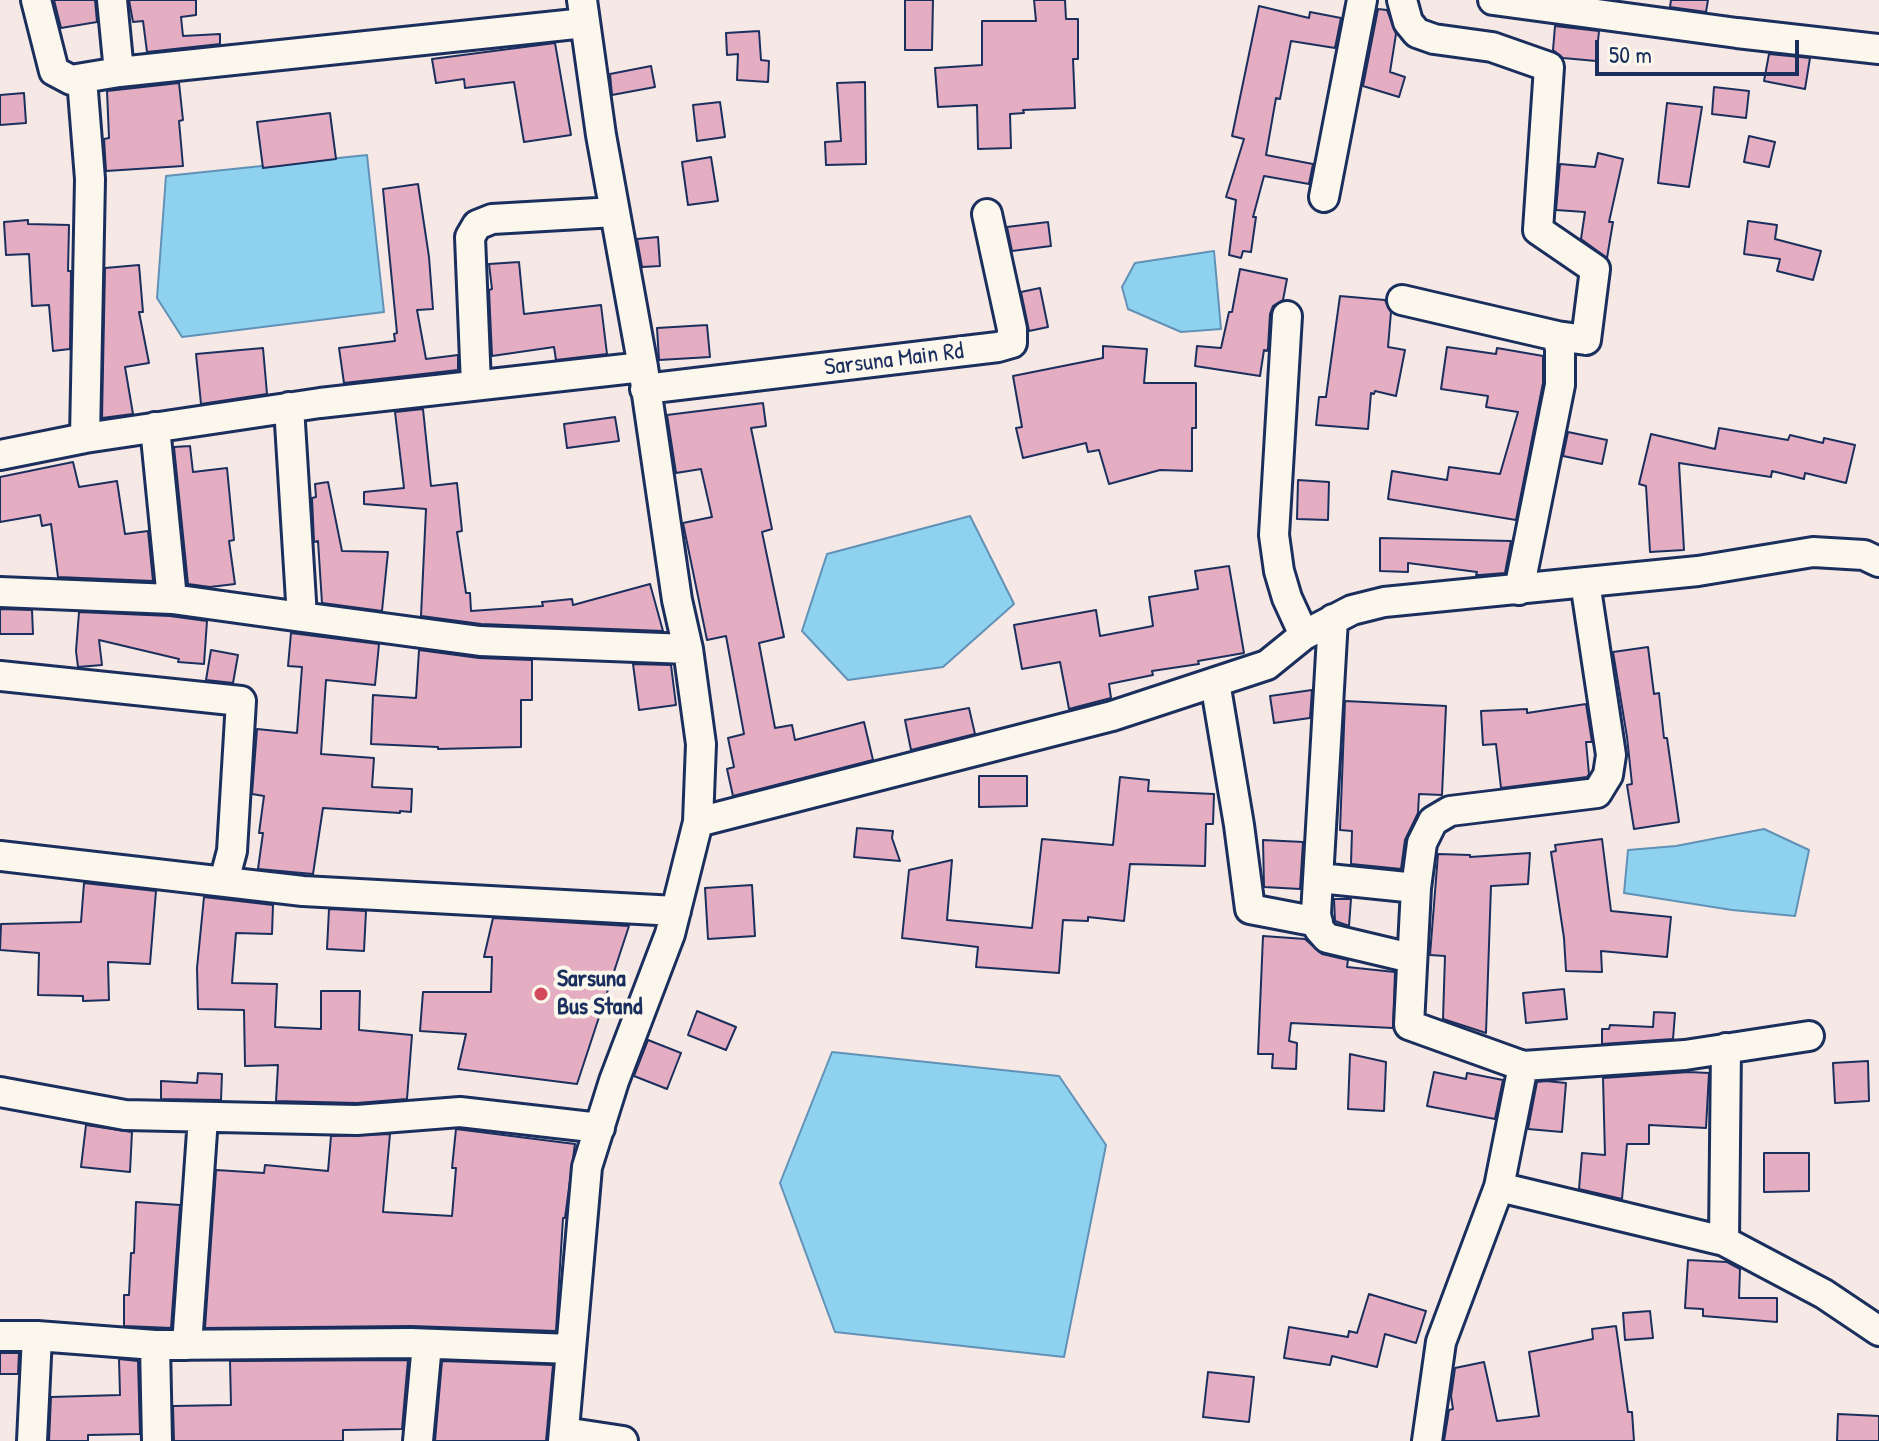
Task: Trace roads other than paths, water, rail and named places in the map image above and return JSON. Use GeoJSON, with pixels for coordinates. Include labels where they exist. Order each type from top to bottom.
{"type":"FeatureCollection","features":[{"type":"Feature","properties":{"kind":"street"},"geometry":{"type":"LineString","coordinates":[[36,0],[54,71],[71,80],[584,12],[601,135],[644,378],[701,744],[698,822],[670,934],[614,1081],[587,1167],[563,1437],[623,1441]]}},
{"type":"Feature","properties":{"kind":"street"},"geometry":{"type":"LineString","coordinates":[[112,0],[119,72]]}},
{"type":"Feature","properties":{"kind":"street"},"geometry":{"type":"LineString","coordinates":[[1324,197],[1362,0]]}},
{"type":"Feature","properties":{"kind":"street"},"geometry":{"type":"LineString","coordinates":[[1402,0],[1408,22],[1417,33],[1434,39],[1492,47],[1549,67],[1538,230],[1595,269],[1586,340],[1402,300]]}},
{"type":"Feature","properties":{"kind":"street"},"geometry":{"type":"LineString","coordinates":[[1493,0],[1663,11],[1879,49]]}},
{"type":"Feature","properties":{"kind":"street"},"geometry":{"type":"LineString","coordinates":[[82,79],[90,179],[85,438]]}},
{"type":"Feature","properties":{"kind":"street"},"geometry":{"type":"LineString","coordinates":[[476,385],[470,237],[477,225],[492,219],[615,212]]}},
{"type":"Feature","properties":{"kind":"street","name":"Sarsuna Main Rd"},"geometry":{"type":"LineString","coordinates":[[644,378],[988,349],[1012,343],[1012,329],[987,214]]}},
{"type":"Feature","properties":{"kind":"street"},"geometry":{"type":"LineString","coordinates":[[1287,316],[1274,535],[1287,598],[1304,635]]}},
{"type":"Feature","properties":{"kind":"street"},"geometry":{"type":"LineString","coordinates":[[1519,590],[1560,385],[1557,336]]}},
{"type":"Feature","properties":{"kind":"street"},"geometry":{"type":"LineString","coordinates":[[0,455],[85,438],[289,407],[476,385],[644,378]]}},
{"type":"Feature","properties":{"kind":"street"},"geometry":{"type":"LineString","coordinates":[[289,407],[302,617]]}},
{"type":"Feature","properties":{"kind":"street"},"geometry":{"type":"LineString","coordinates":[[155,427],[172,599]]}},
{"type":"Feature","properties":{"kind":"street"},"geometry":{"type":"LineString","coordinates":[[698,822],[1112,716],[1267,665],[1304,635],[1333,619],[1352,610],[1384,602],[1698,571],[1813,552],[1864,555],[1879,562]]}},
{"type":"Feature","properties":{"kind":"street"},"geometry":{"type":"LineString","coordinates":[[1585,582],[1611,755],[1608,775],[1597,793],[1450,811],[1433,821],[1422,843],[1416,888],[1409,1025],[1523,1066],[1685,1055],[1809,1036]]}},
{"type":"Feature","properties":{"kind":"street"},"geometry":{"type":"LineString","coordinates":[[0,592],[172,599],[480,641],[688,649]]}},
{"type":"Feature","properties":{"kind":"street"},"geometry":{"type":"LineString","coordinates":[[1333,619],[1319,929],[1327,938],[1411,958]]}},
{"type":"Feature","properties":{"kind":"street"},"geometry":{"type":"LineString","coordinates":[[0,676],[241,701],[232,851],[224,881]]}},
{"type":"Feature","properties":{"kind":"street"},"geometry":{"type":"LineString","coordinates":[[1215,682],[1250,909],[1318,922]]}},
{"type":"Feature","properties":{"kind":"street"},"geometry":{"type":"LineString","coordinates":[[0,856],[303,891],[676,911]]}},
{"type":"Feature","properties":{"kind":"street"},"geometry":{"type":"LineString","coordinates":[[1319,878],[1416,888]]}},
{"type":"Feature","properties":{"kind":"street"},"geometry":{"type":"LineString","coordinates":[[1724,1241],[1726,1048]]}},
{"type":"Feature","properties":{"kind":"street"},"geometry":{"type":"LineString","coordinates":[[1427,1441],[1441,1342],[1499,1187],[1523,1066]]}},
{"type":"Feature","properties":{"kind":"street"},"geometry":{"type":"LineString","coordinates":[[0,1092],[92,1111],[203,1118],[357,1120],[460,1112],[600,1128]]}},
{"type":"Feature","properties":{"kind":"street"},"geometry":{"type":"LineString","coordinates":[[187,1345],[203,1118]]}},
{"type":"Feature","properties":{"kind":"street"},"geometry":{"type":"LineString","coordinates":[[1499,1187],[1724,1241],[1824,1294],[1879,1331]]}},
{"type":"Feature","properties":{"kind":"street"},"geometry":{"type":"LineString","coordinates":[[0,1336],[155,1345],[427,1344],[571,1349]]}},
{"type":"Feature","properties":{"kind":"street"},"geometry":{"type":"LineString","coordinates":[[32,1441],[37,1336]]}},
{"type":"Feature","properties":{"kind":"street"},"geometry":{"type":"LineString","coordinates":[[418,1441],[427,1344]]}},
{"type":"Feature","properties":{"kind":"street"},"geometry":{"type":"LineString","coordinates":[[155,1345],[157,1441]]}},
{"type":"Feature","properties":{"kind":"water"},"geometry":{"type":"Polygon","coordinates":[[[367,155],[384,312],[182,337],[157,298],[166,176],[367,155]]]}},
{"type":"Feature","properties":{"kind":"water"},"geometry":{"type":"Polygon","coordinates":[[[1214,251],[1221,329],[1181,332],[1128,309],[1122,287],[1135,263],[1214,251]]]}},
{"type":"Feature","properties":{"kind":"water"},"geometry":{"type":"Polygon","coordinates":[[[970,516],[1014,604],[943,667],[848,680],[802,631],[827,554],[970,516]]]}},
{"type":"Feature","properties":{"kind":"water"},"geometry":{"type":"Polygon","coordinates":[[[1764,829],[1809,850],[1795,916],[1732,910],[1624,893],[1628,850],[1676,846],[1764,829]]]}},
{"type":"Feature","properties":{"kind":"water"},"geometry":{"type":"Polygon","coordinates":[[[832,1052],[1059,1076],[1106,1145],[1064,1357],[835,1332],[780,1183],[832,1052]]]}},
{"type":"Feature","properties":{"kind":"place","name":"Sarsuna Bus Stand"},"geometry":{"type":"Point","coordinates":[541,994]}}]}
